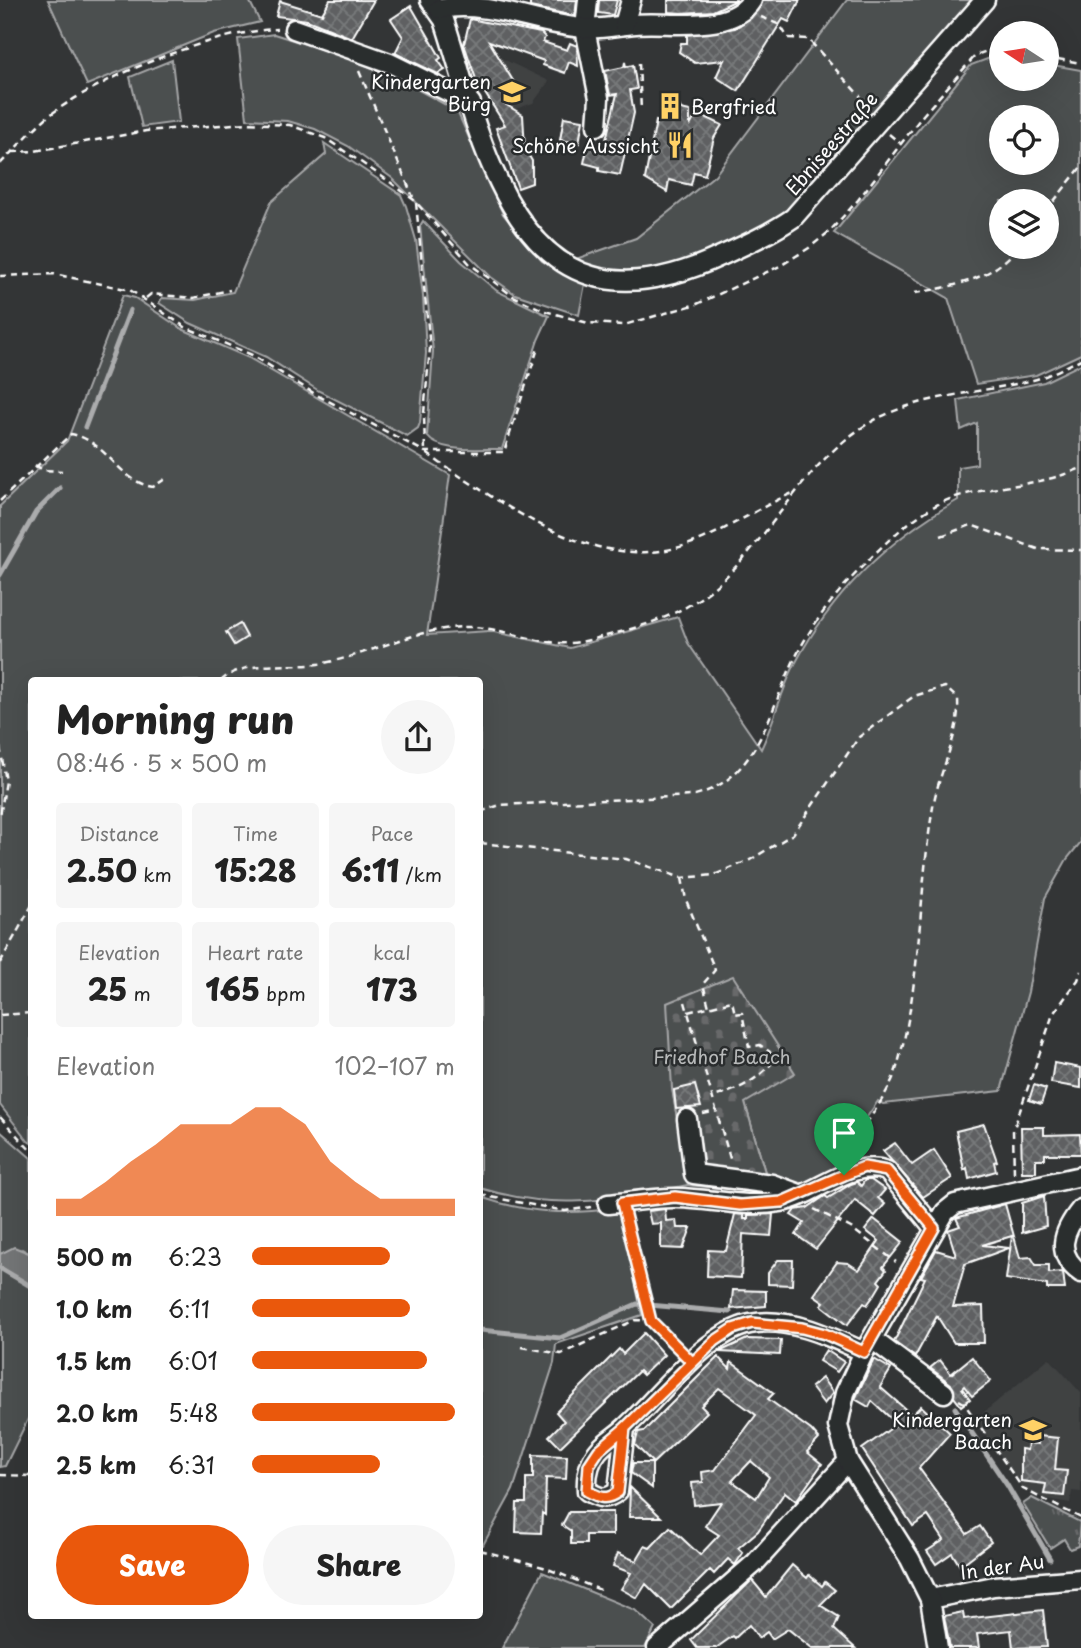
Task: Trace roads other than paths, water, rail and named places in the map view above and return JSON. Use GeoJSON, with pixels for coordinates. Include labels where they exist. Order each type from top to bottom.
{"type":"FeatureCollection","features":[{"type":"Feature","properties":{"kind":"street"},"geometry":{"type":"LineString","coordinates":[[588,0],[584,29],[598,98],[597,126]]}},
{"type":"Feature","properties":{"kind":"street"},"geometry":{"type":"LineString","coordinates":[[624,25],[631,0]]}},
{"type":"Feature","properties":{"kind":"street","name":"Ebniseestraße"},"geometry":{"type":"LineString","coordinates":[[435,5],[498,180],[534,237],[558,261],[579,272],[604,280],[635,282],[671,276],[769,234],[813,198],[985,0]]}},
{"type":"Feature","properties":{"kind":"street"},"geometry":{"type":"LineString","coordinates":[[435,5],[460,1],[489,2],[552,24],[584,29],[699,23],[725,19],[749,5]]}},
{"type":"Feature","properties":{"kind":"street"},"geometry":{"type":"LineString","coordinates":[[294,29],[353,49],[435,83],[471,103]]}},
{"type":"Feature","properties":{"kind":"street"},"geometry":{"type":"LineString","coordinates":[[687,1119],[694,1174],[772,1184],[800,1196]]}},
{"type":"Feature","properties":{"kind":"street"},"geometry":{"type":"LineString","coordinates":[[615,1203],[675,1197],[740,1205],[782,1202],[864,1167],[887,1171],[934,1228]]}},
{"type":"Feature","properties":{"kind":"street"},"geometry":{"type":"LineString","coordinates":[[938,1648],[930,1599],[910,1559],[848,1461],[838,1426],[845,1393],[868,1345],[934,1228],[955,1204],[1081,1176]]}},
{"type":"Feature","properties":{"kind":"street"},"geometry":{"type":"LineString","coordinates":[[1081,1209],[1067,1227],[1063,1244],[1071,1266],[1081,1273]]}},
{"type":"Feature","properties":{"kind":"street"},"geometry":{"type":"LineString","coordinates":[[625,1428],[715,1341],[752,1323],[825,1334],[868,1345],[944,1393]]}},
{"type":"Feature","properties":{"kind":"street"},"geometry":{"type":"LineString","coordinates":[[660,1647],[755,1563],[848,1461]]}},
{"type":"Feature","properties":{"kind":"street","name":"In der Au"},"geometry":{"type":"LineString","coordinates":[[930,1599],[994,1586],[1081,1578]]}},
{"type":"Feature","properties":{"kind":"waterway"},"geometry":{"type":"LineString","coordinates":[[85,427],[130,310]]}},
{"type":"Feature","properties":{"kind":"waterway"},"geometry":{"type":"LineString","coordinates":[[0,575],[36,512],[60,488]]}},
{"type":"Feature","properties":{"kind":"waterway"},"geometry":{"type":"LineString","coordinates":[[0,1268],[28,1285]]}},
{"type":"Feature","properties":{"kind":"waterway"},"geometry":{"type":"LineString","coordinates":[[483,1330],[560,1338],[637,1304],[730,1312]]}},
{"type":"Feature","properties":{"kind":"waterway"},"geometry":{"type":"LineString","coordinates":[[955,1408],[1007,1485],[1050,1559]]}},
{"type":"Feature","properties":{"kind":"place","name":"Kindergarten Bürg"},"geometry":{"type":"Point","coordinates":[512,92]}},
{"type":"Feature","properties":{"kind":"place","name":"Bergfried"},"geometry":{"type":"Point","coordinates":[670,106]}},
{"type":"Feature","properties":{"kind":"place","name":"Schöne Aussicht"},"geometry":{"type":"Point","coordinates":[680,145]}},
{"type":"Feature","properties":{"kind":"place","name":"Kindergarten Baach"},"geometry":{"type":"Point","coordinates":[1033,1430]}},
{"type":"Feature","properties":{"kind":"park label","name":"Friedhof Baach"},"geometry":{"type":"Point","coordinates":[722,1056]}}]}
